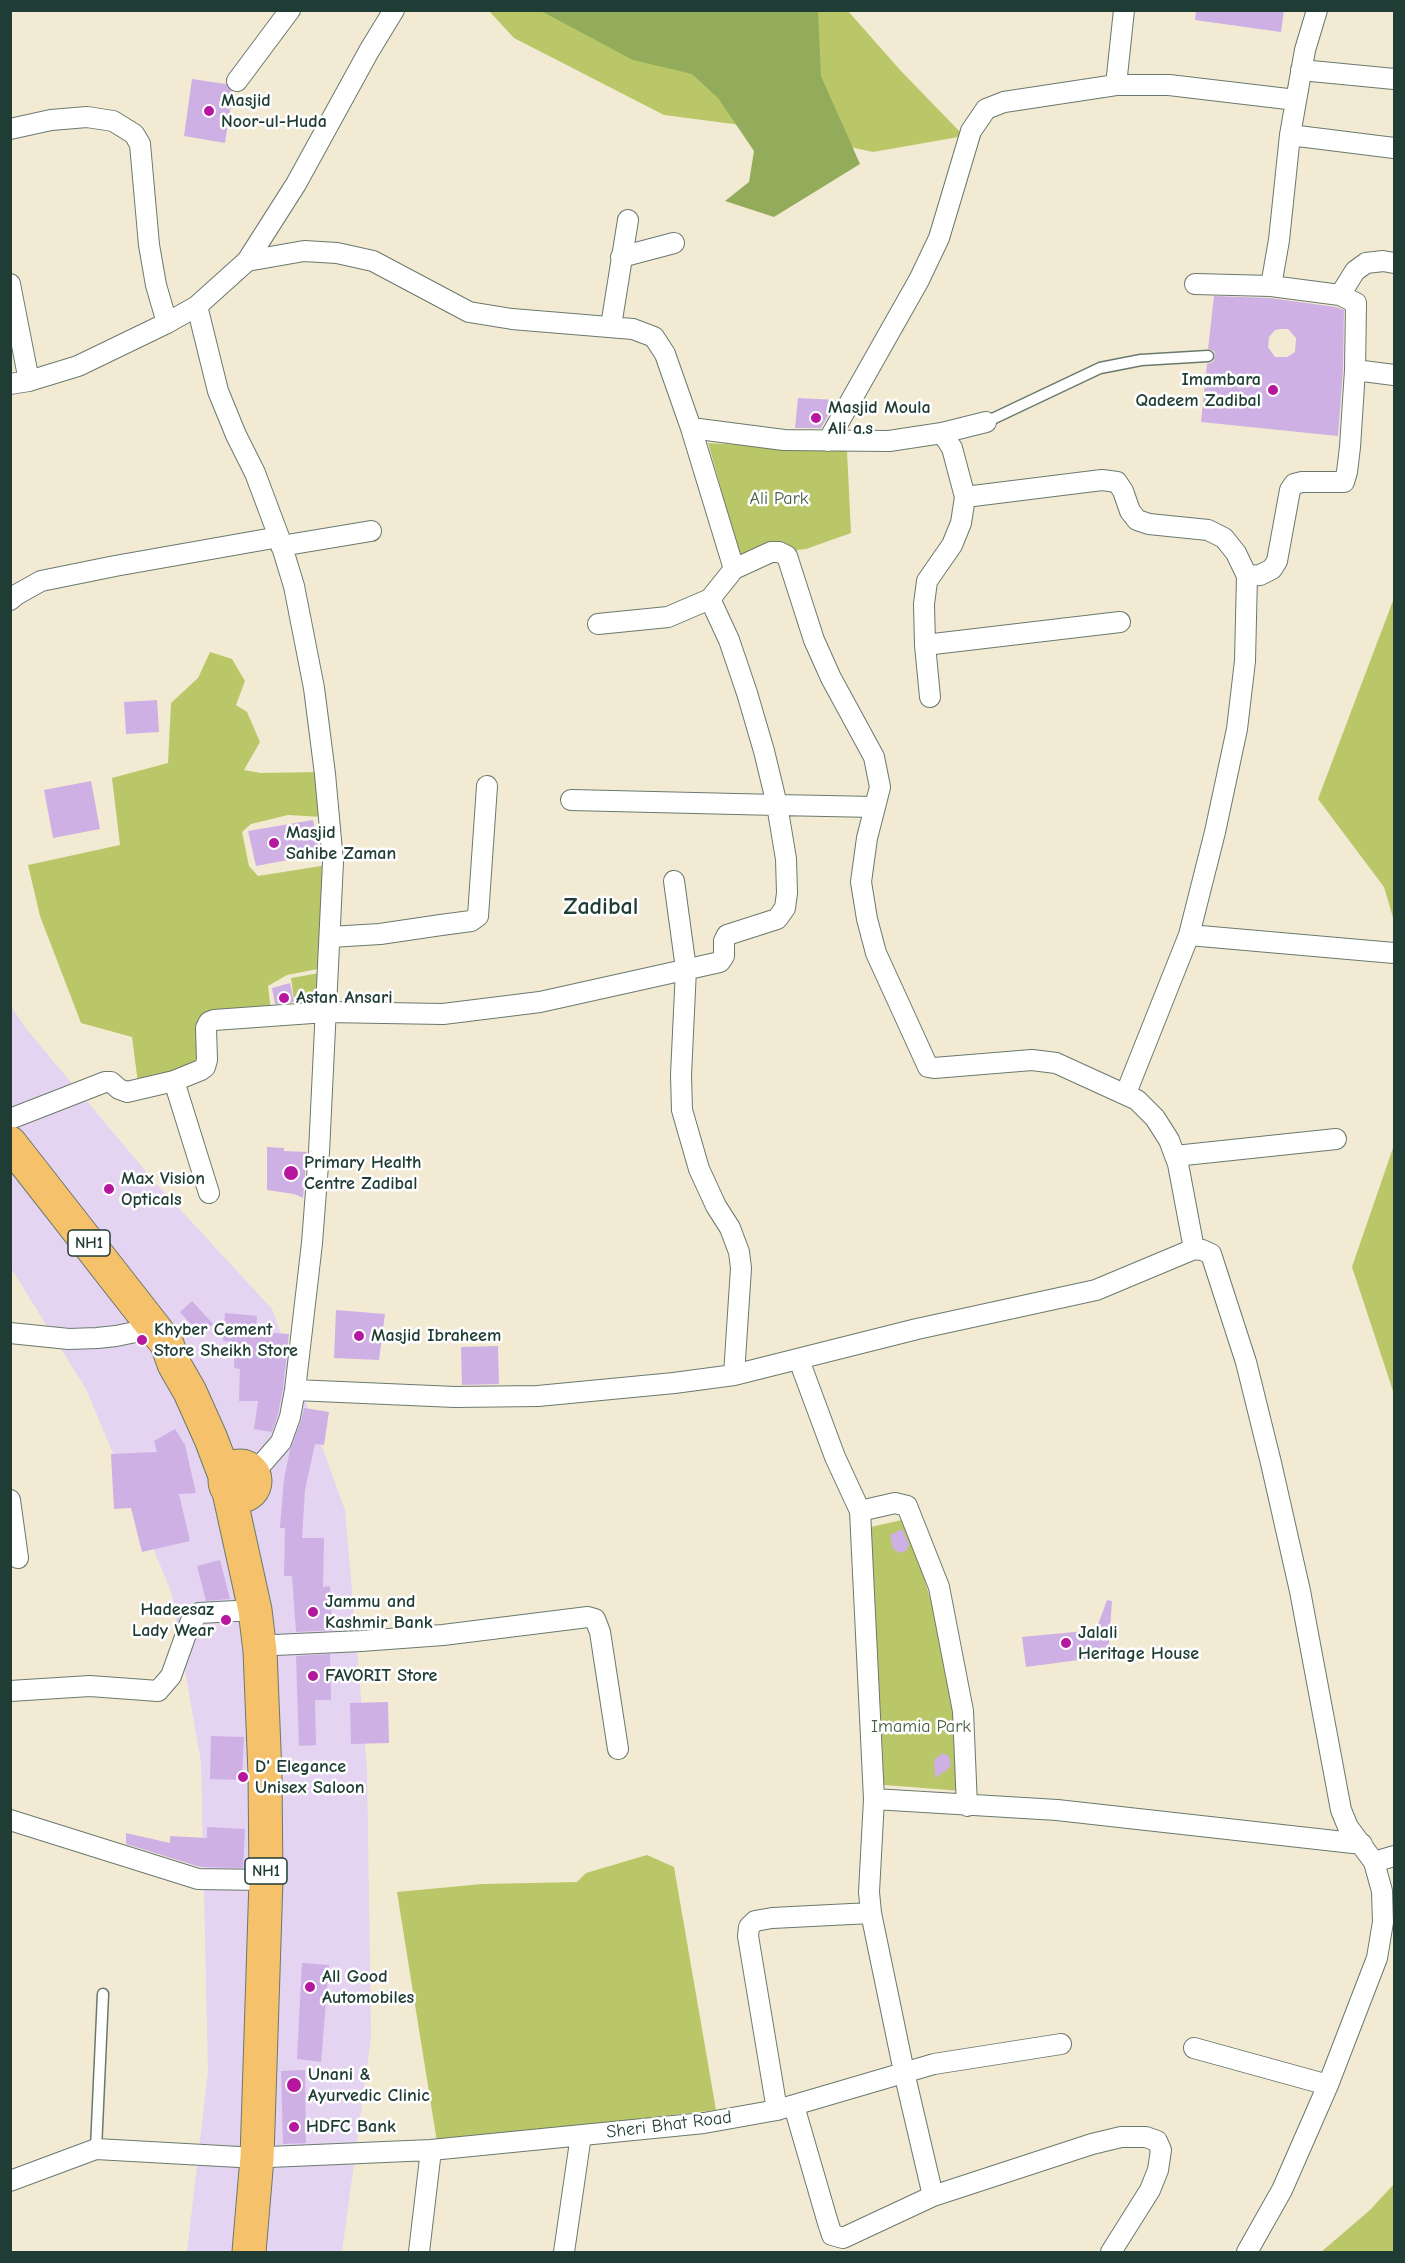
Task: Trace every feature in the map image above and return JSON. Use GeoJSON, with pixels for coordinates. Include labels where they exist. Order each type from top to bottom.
{"type":"FeatureCollection","features":[{"type":"Feature","properties":{"kind":"highway","name":"NH1"},"geometry":{"type":"LineString","coordinates":[[10,1143],[161,1336],[211,1439],[240,1481],[264,1557],[275,1645],[283,1881],[263,2157],[249,2253]]}},
{"type":"Feature","properties":{"kind":"highway","name":"NH1"},"geometry":{"type":"LineString","coordinates":[[240,1481],[260,1651],[265,1762],[264,2253]]}},
{"type":"Feature","properties":{"kind":"street"},"geometry":{"type":"LineString","coordinates":[[237,81],[290,10]]}},
{"type":"Feature","properties":{"kind":"street"},"geometry":{"type":"LineString","coordinates":[[10,284],[20,382],[78,366],[197,306],[248,261],[296,184],[394,10]]}},
{"type":"Feature","properties":{"kind":"street"},"geometry":{"type":"LineString","coordinates":[[1116,85],[1124,10]]}},
{"type":"Feature","properties":{"kind":"street"},"geometry":{"type":"LineString","coordinates":[[1271,286],[1279,240],[1290,135],[1301,70],[1309,33],[1317,10]]}},
{"type":"Feature","properties":{"kind":"street"},"geometry":{"type":"LineString","coordinates":[[1301,70],[1395,79]]}},
{"type":"Feature","properties":{"kind":"street"},"geometry":{"type":"LineString","coordinates":[[828,441],[919,280],[939,238],[971,131],[986,109],[1004,102],[1116,85],[1169,85],[1296,100]]}},
{"type":"Feature","properties":{"kind":"street"},"geometry":{"type":"LineString","coordinates":[[10,129],[51,120],[87,117],[113,121],[134,134],[140,144],[149,245],[166,323]]}},
{"type":"Feature","properties":{"kind":"street"},"geometry":{"type":"LineString","coordinates":[[1290,135],[1395,148]]}},
{"type":"Feature","properties":{"kind":"street"},"geometry":{"type":"LineString","coordinates":[[611,326],[628,220]]}},
{"type":"Feature","properties":{"kind":"street"},"geometry":{"type":"LineString","coordinates":[[621,256],[674,243]]}},
{"type":"Feature","properties":{"kind":"street"},"geometry":{"type":"LineString","coordinates":[[248,261],[304,251],[337,253],[373,261],[469,312],[512,319],[633,328],[654,337],[665,354],[691,428],[734,569]]}},
{"type":"Feature","properties":{"kind":"street"},"geometry":{"type":"LineString","coordinates":[[1340,295],[1355,271],[1366,263],[1383,261],[1395,263]]}},
{"type":"Feature","properties":{"kind":"street"},"geometry":{"type":"LineString","coordinates":[[1195,284],[1271,286],[1340,295],[1356,303],[1350,447],[1344,482],[1294,484],[1290,490],[1277,561],[1272,569],[1260,575],[1247,576]]}},
{"type":"Feature","properties":{"kind":"street"},"geometry":{"type":"LineString","coordinates":[[197,306],[218,391],[255,473],[280,542],[296,597],[314,688],[333,862],[312,1243],[296,1390],[281,1442],[240,1481]]}},
{"type":"Feature","properties":{"kind":"street"},"geometry":{"type":"LineString","coordinates":[[1355,370],[1395,375]]}},
{"type":"Feature","properties":{"kind":"street"},"geometry":{"type":"LineString","coordinates":[[691,428],[784,440],[889,441],[942,433],[986,422]]}},
{"type":"Feature","properties":{"kind":"street"},"geometry":{"type":"LineString","coordinates":[[930,697],[925,645],[924,604],[927,581],[952,545],[961,523],[965,497],[952,448],[942,433]]}},
{"type":"Feature","properties":{"kind":"street"},"geometry":{"type":"LineString","coordinates":[[965,497],[1102,480],[1117,482],[1123,491],[1130,512],[1137,520],[1149,524],[1208,530],[1224,538],[1236,553],[1247,576],[1245,661],[1237,729],[1215,832],[1189,935],[1126,1094]]}},
{"type":"Feature","properties":{"kind":"street"},"geometry":{"type":"LineString","coordinates":[[10,600],[41,581],[115,566],[371,531]]}},
{"type":"Feature","properties":{"kind":"street"},"geometry":{"type":"LineString","coordinates":[[598,624],[668,617],[710,599],[734,569],[771,552],[779,552],[787,556],[814,640],[831,678],[874,757],[880,787],[867,838],[861,882],[867,919],[876,953],[928,1066],[934,1068],[1032,1060],[1056,1063],[1137,1100],[1155,1118],[1169,1140],[1178,1164],[1194,1249]]}},
{"type":"Feature","properties":{"kind":"street"},"geometry":{"type":"LineString","coordinates":[[10,1119],[105,1082],[111,1082],[127,1092],[174,1082],[205,1067],[207,1060],[206,1028],[214,1020],[326,1012],[443,1014],[509,1007],[570,997],[720,962],[724,956],[724,941],[727,935],[777,919],[785,908],[787,893],[786,859],[777,805],[747,693],[729,640],[710,599]]}},
{"type":"Feature","properties":{"kind":"street"},"geometry":{"type":"LineString","coordinates":[[925,645],[1120,622]]}},
{"type":"Feature","properties":{"kind":"street"},"geometry":{"type":"LineString","coordinates":[[330,937],[380,934],[441,926],[471,921],[478,916],[487,786]]}},
{"type":"Feature","properties":{"kind":"street"},"geometry":{"type":"LineString","coordinates":[[571,800],[875,807]]}},
{"type":"Feature","properties":{"kind":"street"},"geometry":{"type":"LineString","coordinates":[[674,880],[686,969],[681,1076],[682,1110],[699,1169],[716,1206],[730,1228],[739,1252],[741,1268],[734,1375]]}},
{"type":"Feature","properties":{"kind":"street"},"geometry":{"type":"LineString","coordinates":[[1189,935],[1395,953]]}},
{"type":"Feature","properties":{"kind":"street"},"geometry":{"type":"LineString","coordinates":[[174,1082],[209,1193]]}},
{"type":"Feature","properties":{"kind":"street"},"geometry":{"type":"LineString","coordinates":[[1175,1156],[1336,1139]]}},
{"type":"Feature","properties":{"kind":"street"},"geometry":{"type":"LineString","coordinates":[[296,1390],[455,1397],[538,1396],[734,1375],[917,1329],[1096,1290],[1194,1249],[1211,1254],[1246,1362],[1300,1591],[1341,1810],[1348,1827],[1374,1862],[1389,1922],[1328,2085],[1282,2190],[1247,2253]]}},
{"type":"Feature","properties":{"kind":"street"},"geometry":{"type":"LineString","coordinates":[[10,1333],[69,1339],[161,1336]]}},
{"type":"Feature","properties":{"kind":"street"},"geometry":{"type":"LineString","coordinates":[[799,1360],[835,1457],[860,1511],[874,1799],[869,1892],[871,1913],[933,2196]]}},
{"type":"Feature","properties":{"kind":"street"},"geometry":{"type":"LineString","coordinates":[[10,1500],[18,1558]]}},
{"type":"Feature","properties":{"kind":"street"},"geometry":{"type":"LineString","coordinates":[[860,1511],[895,1503],[907,1506],[939,1587],[963,1711],[967,1806]]}},
{"type":"Feature","properties":{"kind":"street"},"geometry":{"type":"LineString","coordinates":[[10,1691],[90,1686],[158,1691],[171,1676],[190,1623],[199,1613],[255,1610]]}},
{"type":"Feature","properties":{"kind":"street"},"geometry":{"type":"LineString","coordinates":[[275,1645],[443,1635],[588,1617],[595,1619],[600,1632],[618,1749]]}},
{"type":"Feature","properties":{"kind":"street"},"geometry":{"type":"LineString","coordinates":[[874,1799],[1058,1810],[1362,1844]]}},
{"type":"Feature","properties":{"kind":"street"},"geometry":{"type":"LineString","coordinates":[[10,1820],[47,1830],[112,1854],[198,1879],[266,1880]]}},
{"type":"Feature","properties":{"kind":"street"},"geometry":{"type":"LineString","coordinates":[[1374,1862],[1395,1856]]}},
{"type":"Feature","properties":{"kind":"street"},"geometry":{"type":"LineString","coordinates":[[871,1913],[772,1918],[755,1921],[749,1927],[748,1936],[785,2108],[832,2235],[843,2238],[853,2235],[933,2196],[1092,2144],[1121,2137],[1146,2137],[1157,2141],[1161,2150],[1158,2170],[1150,2190],[1111,2253]]}},
{"type":"Feature","properties":{"kind":"street","name":"Sheri Bhat Road"},"geometry":{"type":"LineString","coordinates":[[96,2149],[263,2157],[431,2150],[704,2123],[785,2108],[934,2064],[1060,2044]]}},
{"type":"Feature","properties":{"kind":"street"},"geometry":{"type":"LineString","coordinates":[[1194,2048],[1328,2085]]}},
{"type":"Feature","properties":{"kind":"street"},"geometry":{"type":"LineString","coordinates":[[564,2253],[581,2135]]}},
{"type":"Feature","properties":{"kind":"street"},"geometry":{"type":"LineString","coordinates":[[10,2181],[96,2149]]}},
{"type":"Feature","properties":{"kind":"street"},"geometry":{"type":"LineString","coordinates":[[419,2253],[431,2150]]}},
{"type":"Feature","properties":{"kind":"lane"},"geometry":{"type":"LineString","coordinates":[[986,422],[1100,368],[1141,360],[1208,356]]}},
{"type":"Feature","properties":{"kind":"lane"},"geometry":{"type":"LineString","coordinates":[[96,2149],[103,1994]]}},
{"type":"Feature","properties":{"kind":"shaded area"},"geometry":{"type":"Polygon","coordinates":[[[10,1005],[28,1031],[153,1180],[272,1309],[345,1510],[367,1768],[371,2037],[342,2252],[187,2252],[208,2071],[201,1762],[171,1591],[86,1389],[11,1268],[10,1005]]]}},
{"type":"Feature","properties":{"kind":"green space"},"geometry":{"type":"Polygon","coordinates":[[[489,11],[848,11],[901,71],[964,136],[873,152],[764,128],[664,115],[514,38],[489,11]]]}},
{"type":"Feature","properties":{"kind":"green space"},"geometry":{"type":"Polygon","coordinates":[[[541,11],[818,11],[821,76],[860,164],[774,217],[725,201],[749,182],[754,151],[718,98],[692,74],[633,60],[541,11]]]}},
{"type":"Feature","properties":{"kind":"green space","name":"Ali Park"},"geometry":{"type":"Polygon","coordinates":[[[708,443],[847,451],[851,533],[806,549],[740,556],[708,443]]]}},
{"type":"Feature","properties":{"kind":"green space"},"geometry":{"type":"Polygon","coordinates":[[[1394,598],[1394,921],[1384,887],[1318,799],[1394,598]]]}},
{"type":"Feature","properties":{"kind":"green space"},"geometry":{"type":"Polygon","coordinates":[[[210,652],[232,659],[245,681],[236,705],[247,712],[260,742],[244,770],[261,773],[316,772],[322,817],[288,815],[251,824],[242,832],[249,866],[258,876],[327,865],[323,968],[287,975],[268,986],[271,1011],[216,1013],[198,1067],[138,1083],[132,1037],[81,1023],[40,916],[28,865],[120,845],[112,778],[168,763],[171,703],[198,678],[210,652]]]}},
{"type":"Feature","properties":{"kind":"green space"},"geometry":{"type":"Polygon","coordinates":[[[325,972],[324,1010],[295,1008],[291,978],[325,972]]]}},
{"type":"Feature","properties":{"kind":"green space"},"geometry":{"type":"Polygon","coordinates":[[[1394,1145],[1394,1394],[1352,1267],[1394,1145]]]}},
{"type":"Feature","properties":{"kind":"green space","name":"Imamia Park"},"geometry":{"type":"Polygon","coordinates":[[[906,1519],[945,1647],[959,1711],[962,1791],[884,1785],[871,1527],[906,1519]]]}},
{"type":"Feature","properties":{"kind":"green space"},"geometry":{"type":"Polygon","coordinates":[[[647,1855],[674,1867],[716,2110],[437,2142],[397,1892],[482,1884],[577,1882],[586,1873],[647,1855]]]}},
{"type":"Feature","properties":{"kind":"green space"},"geometry":{"type":"Polygon","coordinates":[[[1394,2184],[1394,2252],[1321,2252],[1370,2210],[1394,2184]]]}},
{"type":"Feature","properties":{"kind":"building"},"geometry":{"type":"Polygon","coordinates":[[[1196,10],[1284,10],[1281,32],[1195,20],[1196,10]]]}},
{"type":"Feature","properties":{"kind":"building","name":"Masjid Noor-ul-Huda"},"geometry":{"type":"Polygon","coordinates":[[[192,79],[226,84],[233,92],[225,143],[184,136],[192,79]]]}},
{"type":"Feature","properties":{"kind":"building","name":"Imambara Qadeem Zadibal"},"geometry":{"type":"Polygon","coordinates":[[[1214,296],[1270,298],[1344,310],[1343,370],[1338,436],[1201,422],[1207,364],[1213,362],[1215,356],[1214,351],[1208,349],[1214,296]],[[1288,329],[1275,330],[1269,337],[1268,347],[1275,357],[1287,357],[1295,352],[1296,338],[1288,329]]]}},
{"type":"Feature","properties":{"kind":"building","name":"Masjid Moula Ali a.s"},"geometry":{"type":"Polygon","coordinates":[[[798,398],[837,400],[821,428],[795,428],[798,398]]]}},
{"type":"Feature","properties":{"kind":"building"},"geometry":{"type":"Polygon","coordinates":[[[157,700],[159,732],[126,734],[124,702],[157,700]]]}},
{"type":"Feature","properties":{"kind":"building"},"geometry":{"type":"Polygon","coordinates":[[[91,781],[100,829],[53,838],[44,790],[91,781]]]}},
{"type":"Feature","properties":{"kind":"building","name":"Masjid Sahibe Zaman"},"geometry":{"type":"Polygon","coordinates":[[[313,820],[320,854],[256,866],[248,831],[313,820]]]}},
{"type":"Feature","properties":{"kind":"building","name":"Astan Ansari"},"geometry":{"type":"Polygon","coordinates":[[[290,983],[294,1002],[275,1004],[272,988],[290,983]]]}},
{"type":"Feature","properties":{"kind":"building","name":"Primary Health Centre Zadibal"},"geometry":{"type":"Polygon","coordinates":[[[267,1147],[284,1148],[284,1151],[307,1152],[303,1198],[294,1194],[267,1190],[267,1147]]]}},
{"type":"Feature","properties":{"kind":"building"},"geometry":{"type":"Polygon","coordinates":[[[192,1301],[213,1324],[201,1335],[180,1312],[192,1301]]]}},
{"type":"Feature","properties":{"kind":"building","name":"Masjid Ibraheem"},"geometry":{"type":"Polygon","coordinates":[[[336,1310],[385,1314],[379,1360],[334,1358],[336,1310]]]}},
{"type":"Feature","properties":{"kind":"building"},"geometry":{"type":"Polygon","coordinates":[[[225,1313],[257,1316],[256,1332],[289,1334],[283,1388],[272,1432],[254,1429],[258,1401],[239,1401],[240,1369],[234,1368],[235,1342],[223,1341],[225,1313]]]}},
{"type":"Feature","properties":{"kind":"building"},"geometry":{"type":"Polygon","coordinates":[[[498,1346],[499,1384],[462,1385],[461,1347],[498,1346]]]}},
{"type":"Feature","properties":{"kind":"building"},"geometry":{"type":"Polygon","coordinates":[[[304,1408],[329,1412],[324,1445],[315,1444],[305,1490],[302,1538],[324,1538],[323,1587],[330,1586],[332,1630],[296,1632],[292,1576],[284,1576],[285,1528],[280,1528],[284,1479],[290,1450],[304,1408]]]}},
{"type":"Feature","properties":{"kind":"building"},"geometry":{"type":"Polygon","coordinates":[[[175,1429],[185,1445],[196,1493],[179,1494],[190,1541],[142,1552],[131,1508],[114,1509],[111,1454],[157,1452],[154,1441],[175,1429]]]}},
{"type":"Feature","properties":{"kind":"building"},"geometry":{"type":"Polygon","coordinates":[[[902,1529],[909,1544],[907,1550],[900,1553],[893,1549],[890,1535],[902,1529]]]}},
{"type":"Feature","properties":{"kind":"building"},"geometry":{"type":"Polygon","coordinates":[[[220,1560],[230,1599],[206,1601],[197,1566],[220,1560]]]}},
{"type":"Feature","properties":{"kind":"building","name":"Jalali Heritage House"},"geometry":{"type":"Polygon","coordinates":[[[1107,1600],[1112,1601],[1108,1656],[1026,1667],[1022,1637],[1096,1630],[1107,1600]]]}},
{"type":"Feature","properties":{"kind":"building","name":"FAVORIT Store"},"geometry":{"type":"Polygon","coordinates":[[[330,1654],[331,1700],[315,1700],[316,1745],[299,1746],[296,1656],[330,1654]]]}},
{"type":"Feature","properties":{"kind":"building"},"geometry":{"type":"Polygon","coordinates":[[[388,1702],[389,1743],[351,1744],[350,1703],[388,1702]]]}},
{"type":"Feature","properties":{"kind":"building"},"geometry":{"type":"Polygon","coordinates":[[[211,1736],[244,1737],[242,1780],[210,1779],[211,1736]]]}},
{"type":"Feature","properties":{"kind":"building"},"geometry":{"type":"Polygon","coordinates":[[[943,1753],[949,1756],[951,1765],[935,1778],[934,1760],[943,1753]]]}},
{"type":"Feature","properties":{"kind":"building"},"geometry":{"type":"Polygon","coordinates":[[[207,1827],[245,1829],[243,1868],[200,1867],[126,1844],[126,1833],[170,1843],[170,1836],[207,1838],[207,1827]]]}},
{"type":"Feature","properties":{"kind":"building"},"geometry":{"type":"Polygon","coordinates":[[[302,1963],[329,1965],[321,2062],[297,2059],[302,1963]]]}},
{"type":"Feature","properties":{"kind":"building"},"geometry":{"type":"Polygon","coordinates":[[[305,2070],[306,2143],[283,2144],[281,2071],[305,2070]]]}},
{"type":"Feature","properties":{"kind":"place","name":"Masjid Noor-ul-Huda"},"geometry":{"type":"Point","coordinates":[209,111]}},
{"type":"Feature","properties":{"kind":"place","name":"Imambara Qadeem Zadibal"},"geometry":{"type":"Point","coordinates":[1273,390]}},
{"type":"Feature","properties":{"kind":"place","name":"Masjid Moula Ali a.s"},"geometry":{"type":"Point","coordinates":[816,418]}},
{"type":"Feature","properties":{"kind":"place","name":"Masjid Sahibe Zaman"},"geometry":{"type":"Point","coordinates":[274,843]}},
{"type":"Feature","properties":{"kind":"place","name":"Astan Ansari"},"geometry":{"type":"Point","coordinates":[284,998]}},
{"type":"Feature","properties":{"kind":"place","name":"Primary Health Centre Zadibal"},"geometry":{"type":"Point","coordinates":[291,1173]}},
{"type":"Feature","properties":{"kind":"place","name":"Max Vision Opticals"},"geometry":{"type":"Point","coordinates":[109,1189]}},
{"type":"Feature","properties":{"kind":"place","name":"Masjid Ibraheem"},"geometry":{"type":"Point","coordinates":[359,1336]}},
{"type":"Feature","properties":{"kind":"place","name":"Khyber Cement Store Sheikh Store"},"geometry":{"type":"Point","coordinates":[142,1340]}},
{"type":"Feature","properties":{"kind":"place","name":"Jammu and Kashmir Bank"},"geometry":{"type":"Point","coordinates":[313,1612]}},
{"type":"Feature","properties":{"kind":"place","name":"Hadeesaz Lady Wear"},"geometry":{"type":"Point","coordinates":[226,1620]}},
{"type":"Feature","properties":{"kind":"place","name":"Jalali Heritage House"},"geometry":{"type":"Point","coordinates":[1066,1643]}},
{"type":"Feature","properties":{"kind":"place","name":"FAVORIT Store"},"geometry":{"type":"Point","coordinates":[313,1676]}},
{"type":"Feature","properties":{"kind":"place","name":"D' Elegance Unisex Saloon"},"geometry":{"type":"Point","coordinates":[243,1777]}},
{"type":"Feature","properties":{"kind":"place","name":"All Good Automobiles"},"geometry":{"type":"Point","coordinates":[310,1987]}},
{"type":"Feature","properties":{"kind":"place","name":"Unani & Ayurvedic Clinic"},"geometry":{"type":"Point","coordinates":[294,2085]}},
{"type":"Feature","properties":{"kind":"place","name":"HDFC Bank"},"geometry":{"type":"Point","coordinates":[294,2127]}},
{"type":"Feature","properties":{"kind":"district","name":"Zadibal"},"geometry":{"type":"Point","coordinates":[601,907]}}]}
